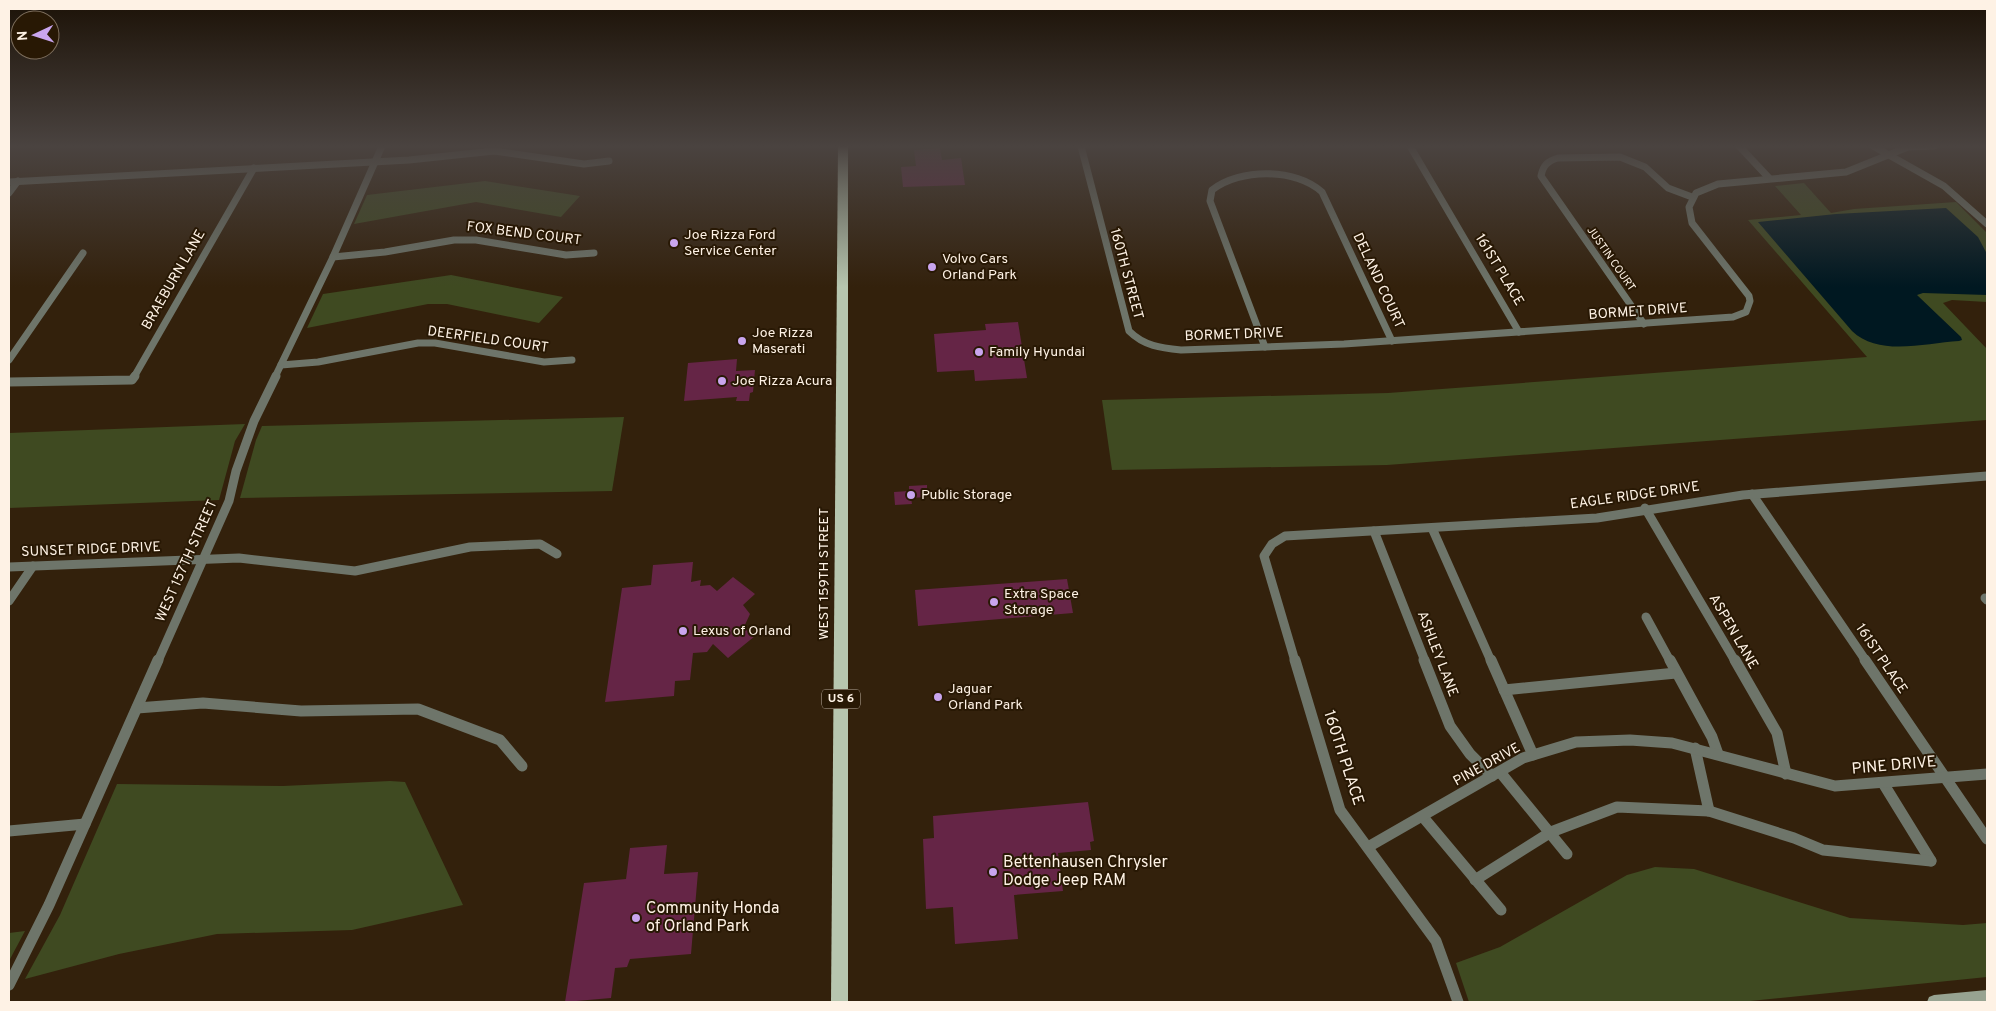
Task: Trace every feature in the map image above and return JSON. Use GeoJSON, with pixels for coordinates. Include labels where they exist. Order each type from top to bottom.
{"type":"FeatureCollection","features":[{"type":"Feature","properties":{"kind":"main road","name":"WEST 159TH STREET"},"geometry":{"type":"LineString","coordinates":[[840,1002],[843,193]]}},
{"type":"Feature","properties":{"kind":"street","name":"BRAEBURN LANE"},"geometry":{"type":"LineString","coordinates":[[9,382],[132,380],[240,193]]}},
{"type":"Feature","properties":{"kind":"street","name":"WEST 157TH STREET"},"geometry":{"type":"LineString","coordinates":[[9,985],[45,913],[229,501],[236,471],[254,421],[333,257],[361,193]]}},
{"type":"Feature","properties":{"kind":"street","name":"160TH STREET"},"geometry":{"type":"LineString","coordinates":[[1093,193],[1126,323],[1135,338],[1144,342]]}},
{"type":"Feature","properties":{"kind":"street","name":"DELAND COURT"},"geometry":{"type":"LineString","coordinates":[[1211,193],[1210,201],[1265,347]]}},
{"type":"Feature","properties":{"kind":"street","name":"DELAND COURT"},"geometry":{"type":"LineString","coordinates":[[1323,193],[1392,340]]}},
{"type":"Feature","properties":{"kind":"street","name":"161ST PLACE"},"geometry":{"type":"LineString","coordinates":[[1438,193],[1519,332]]}},
{"type":"Feature","properties":{"kind":"street","name":"JUSTIN COURT"},"geometry":{"type":"LineString","coordinates":[[1552,193],[1644,324]]}},
{"type":"Feature","properties":{"kind":"street","name":"JUSTIN COURT"},"geometry":{"type":"LineString","coordinates":[[1682,193],[1692,197]]}},
{"type":"Feature","properties":{"kind":"street"},"geometry":{"type":"LineString","coordinates":[[1692,197],[1697,193]]}},
{"type":"Feature","properties":{"kind":"street"},"geometry":{"type":"LineString","coordinates":[[1953,193],[1983,217],[1987,224]]}},
{"type":"Feature","properties":{"kind":"street","name":"BORMET DRIVE"},"geometry":{"type":"LineString","coordinates":[[1144,342],[1154,347],[1181,350],[1265,347],[1644,324],[1733,318],[1741,315],[1749,307],[1749,296],[1692,223],[1689,207],[1692,197]]}},
{"type":"Feature","properties":{"kind":"street","name":"FOX BEND COURT"},"geometry":{"type":"LineString","coordinates":[[333,257],[385,252],[454,240],[476,240],[566,255],[594,253]]}},
{"type":"Feature","properties":{"kind":"street"},"geometry":{"type":"LineString","coordinates":[[9,360],[83,253]]}},
{"type":"Feature","properties":{"kind":"street","name":"DEERFIELD COURT"},"geometry":{"type":"LineString","coordinates":[[281,365],[318,362],[418,343],[435,343],[544,362],[572,360]]}},
{"type":"Feature","properties":{"kind":"street","name":"EAGLE RIDGE DRIVE"},"geometry":{"type":"LineString","coordinates":[[1264,556],[1272,544],[1285,536],[1597,518],[1645,508],[1752,494],[1987,476]]}},
{"type":"Feature","properties":{"kind":"street","name":"161ST PLACE"},"geometry":{"type":"LineString","coordinates":[[1752,494],[1987,839]]}},
{"type":"Feature","properties":{"kind":"street","name":"ASPEN LANE"},"geometry":{"type":"LineString","coordinates":[[1645,508],[1777,733],[1786,774]]}},
{"type":"Feature","properties":{"kind":"street"},"geometry":{"type":"LineString","coordinates":[[1432,528],[1533,755]]}},
{"type":"Feature","properties":{"kind":"street","name":"ASHLEY LANE"},"geometry":{"type":"LineString","coordinates":[[1374,531],[1450,726],[1470,754],[1496,774],[1551,832],[1567,854]]}},
{"type":"Feature","properties":{"kind":"street","name":"SUNSET RIDGE DRIVE"},"geometry":{"type":"LineString","coordinates":[[9,567],[252,558],[355,571],[470,547],[540,544],[558,554]]}},
{"type":"Feature","properties":{"kind":"street","name":"160TH PLACE"},"geometry":{"type":"LineString","coordinates":[[1264,556],[1340,810],[1436,941],[1458,1002]]}},
{"type":"Feature","properties":{"kind":"street"},"geometry":{"type":"LineString","coordinates":[[9,602],[32,566]]}},
{"type":"Feature","properties":{"kind":"street"},"geometry":{"type":"LineString","coordinates":[[1646,617],[1712,736],[1718,754]]}},
{"type":"Feature","properties":{"kind":"street"},"geometry":{"type":"LineString","coordinates":[[1504,690],[1676,673]]}},
{"type":"Feature","properties":{"kind":"street"},"geometry":{"type":"LineString","coordinates":[[137,708],[203,703],[301,711],[382,708],[418,709],[500,740],[522,766]]}},
{"type":"Feature","properties":{"kind":"street","name":"PINE DRIVE"},"geometry":{"type":"LineString","coordinates":[[1368,847],[1533,755],[1576,742],[1630,740],[1695,748],[1835,786],[1987,774]]}},
{"type":"Feature","properties":{"kind":"street"},"geometry":{"type":"LineString","coordinates":[[1695,748],[1709,811]]}},
{"type":"Feature","properties":{"kind":"street"},"geometry":{"type":"LineString","coordinates":[[1475,880],[1551,832],[1617,807],[1709,811],[1794,838],[1823,850],[1931,861],[1883,783]]}},
{"type":"Feature","properties":{"kind":"street"},"geometry":{"type":"LineString","coordinates":[[1423,817],[1501,910]]}},
{"type":"Feature","properties":{"kind":"street"},"geometry":{"type":"LineString","coordinates":[[9,831],[85,824]]}},
{"type":"Feature","properties":{"kind":"street"},"geometry":{"type":"LineString","coordinates":[[1934,1002],[1987,996]]}},
{"type":"Feature","properties":{"kind":"green space"},"geometry":{"type":"Polygon","coordinates":[[[382,193],[562,193],[580,196],[561,217],[476,202],[354,224],[367,195],[382,193]]]}},
{"type":"Feature","properties":{"kind":"green space"},"geometry":{"type":"Polygon","coordinates":[[[1781,193],[1813,193],[1831,213],[1854,209],[1956,202],[1987,233],[1987,302],[1952,300],[1943,303],[1987,349],[1987,420],[1387,465],[1112,470],[1102,400],[1388,393],[1867,357],[1748,220],[1801,215],[1781,193]]]}},
{"type":"Feature","properties":{"kind":"green space"},"geometry":{"type":"Polygon","coordinates":[[[451,275],[563,297],[539,323],[447,304],[428,304],[307,328],[323,294],[451,275]]]}},
{"type":"Feature","properties":{"kind":"green space"},"geometry":{"type":"Polygon","coordinates":[[[624,417],[612,491],[240,498],[256,440],[262,426],[624,417]]]}},
{"type":"Feature","properties":{"kind":"green space"},"geometry":{"type":"Polygon","coordinates":[[[245,424],[235,441],[219,500],[9,508],[9,433],[245,424]]]}},
{"type":"Feature","properties":{"kind":"green space"},"geometry":{"type":"Polygon","coordinates":[[[405,782],[463,905],[352,930],[217,934],[119,954],[25,979],[60,915],[117,784],[283,786],[405,782]]]}},
{"type":"Feature","properties":{"kind":"green space"},"geometry":{"type":"Polygon","coordinates":[[[1655,867],[1694,869],[1850,918],[1963,925],[1987,923],[1987,977],[1740,1002],[1469,1002],[1456,963],[1500,947],[1627,875],[1655,867]]]}},
{"type":"Feature","properties":{"kind":"green space"},"geometry":{"type":"Polygon","coordinates":[[[25,931],[9,961],[9,933],[25,931]]]}},
{"type":"Feature","properties":{"kind":"water"},"geometry":{"type":"Polygon","coordinates":[[[1946,208],[1978,237],[1987,254],[1987,295],[1923,293],[1917,295],[1962,340],[1917,346],[1903,347],[1875,344],[1863,339],[1852,331],[1758,222],[1836,214],[1946,208]]]}},
{"type":"Feature","properties":{"kind":"building","name":"Family Hyundai"},"geometry":{"type":"Polygon","coordinates":[[[1018,322],[1027,378],[975,381],[974,370],[937,372],[934,334],[986,330],[985,324],[1018,322]]]}},
{"type":"Feature","properties":{"kind":"building","name":"Joe Rizza Acura"},"geometry":{"type":"Polygon","coordinates":[[[737,359],[736,371],[755,370],[753,392],[750,393],[749,401],[736,401],[737,397],[684,401],[688,363],[737,359]]]}},
{"type":"Feature","properties":{"kind":"building","name":"Public Storage"},"geometry":{"type":"Polygon","coordinates":[[[927,485],[927,497],[911,498],[912,504],[895,505],[894,492],[909,491],[909,486],[927,485]]]}},
{"type":"Feature","properties":{"kind":"building","name":"Lexus of Orland"},"geometry":{"type":"Polygon","coordinates":[[[693,562],[691,582],[701,580],[700,586],[710,585],[717,591],[733,577],[755,594],[743,605],[750,614],[744,627],[755,636],[728,658],[713,644],[707,652],[693,653],[690,680],[675,681],[674,696],[605,702],[622,588],[651,585],[653,565],[693,562]]]}},
{"type":"Feature","properties":{"kind":"building","name":"Extra Space Storage"},"geometry":{"type":"Polygon","coordinates":[[[1067,579],[1073,613],[918,626],[915,590],[1067,579]]]}},
{"type":"Feature","properties":{"kind":"building","name":"Bettenhausen Chrysler Dodge Jeep RAM"},"geometry":{"type":"Polygon","coordinates":[[[1088,802],[1094,841],[1090,842],[1091,850],[1058,853],[1063,891],[1014,895],[1018,939],[955,944],[953,907],[926,909],[923,839],[934,838],[933,816],[1088,802]]]}},
{"type":"Feature","properties":{"kind":"building","name":"Community Honda of Orland Park"},"geometry":{"type":"Polygon","coordinates":[[[667,845],[664,874],[698,872],[691,954],[630,959],[627,967],[615,968],[611,998],[565,1002],[584,883],[626,879],[630,848],[667,845]]]}},
{"type":"Feature","properties":{"kind":"place","name":"Joe Rizza Ford Service Center"},"geometry":{"type":"Point","coordinates":[674,243]}},
{"type":"Feature","properties":{"kind":"place","name":"Volvo Cars Orland Park"},"geometry":{"type":"Point","coordinates":[932,267]}},
{"type":"Feature","properties":{"kind":"place","name":"Joe Rizza Maserati"},"geometry":{"type":"Point","coordinates":[742,341]}},
{"type":"Feature","properties":{"kind":"place","name":"Family Hyundai"},"geometry":{"type":"Point","coordinates":[979,352]}},
{"type":"Feature","properties":{"kind":"place","name":"Joe Rizza Acura"},"geometry":{"type":"Point","coordinates":[722,381]}},
{"type":"Feature","properties":{"kind":"place","name":"Public Storage"},"geometry":{"type":"Point","coordinates":[911,495]}},
{"type":"Feature","properties":{"kind":"place","name":"Extra Space Storage"},"geometry":{"type":"Point","coordinates":[994,602]}},
{"type":"Feature","properties":{"kind":"place","name":"Lexus of Orland"},"geometry":{"type":"Point","coordinates":[683,631]}},
{"type":"Feature","properties":{"kind":"place","name":"Jaguar Orland Park"},"geometry":{"type":"Point","coordinates":[938,697]}},
{"type":"Feature","properties":{"kind":"place","name":"Bettenhausen Chrysler Dodge Jeep RAM"},"geometry":{"type":"Point","coordinates":[993,872]}},
{"type":"Feature","properties":{"kind":"place","name":"Community Honda of Orland Park"},"geometry":{"type":"Point","coordinates":[636,918]}}]}
